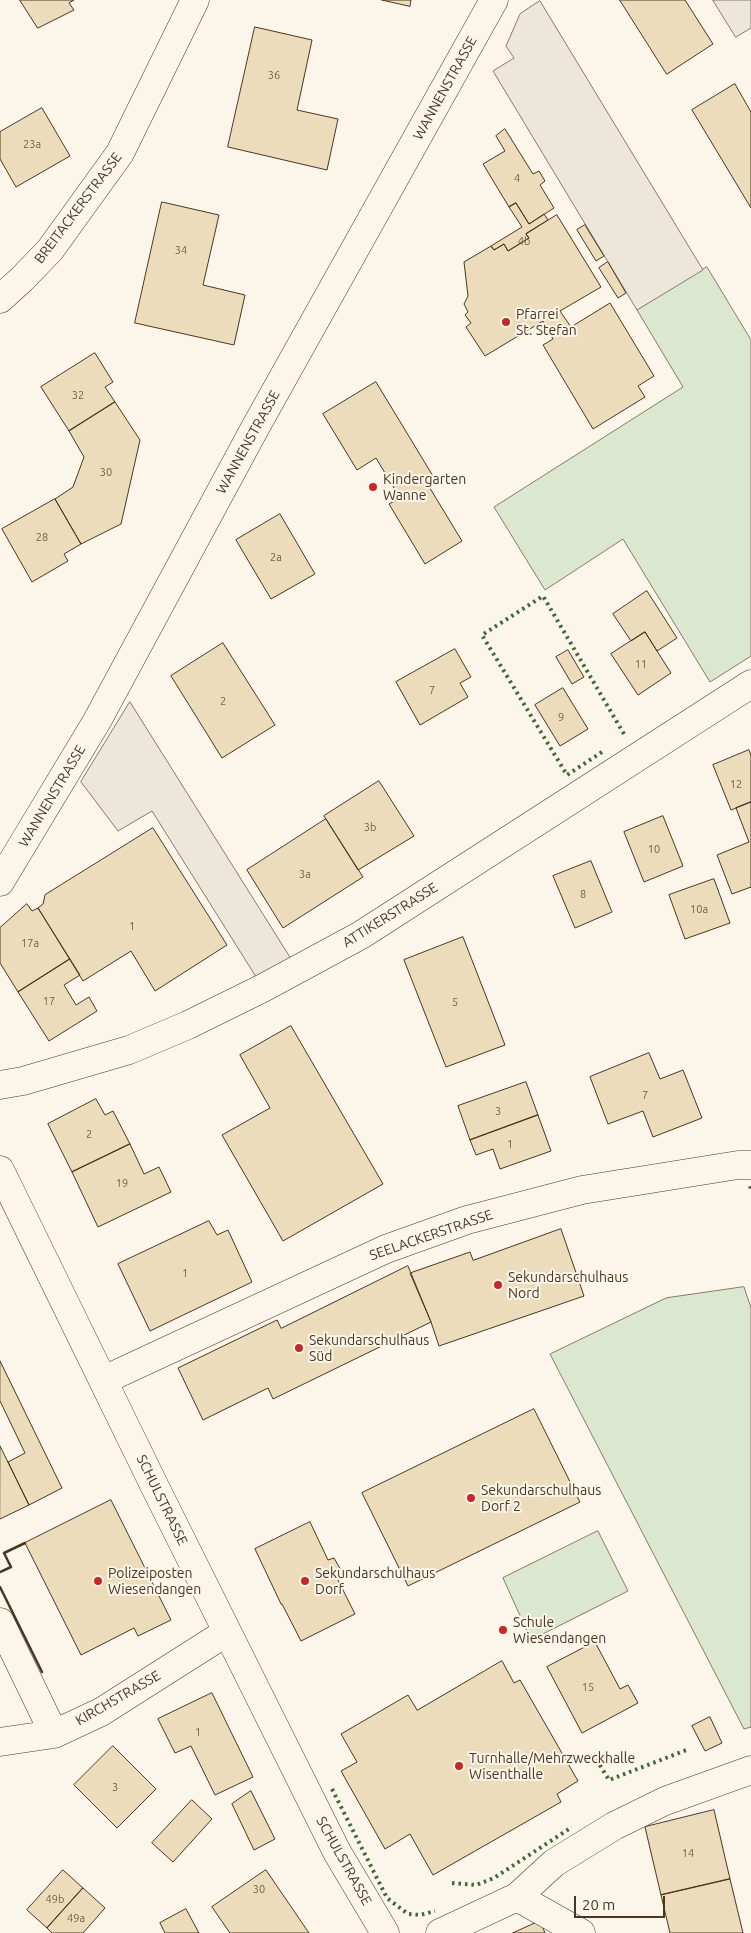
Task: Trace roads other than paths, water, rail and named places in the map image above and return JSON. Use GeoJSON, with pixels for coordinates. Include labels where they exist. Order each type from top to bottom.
{"type":"FeatureCollection","features":[{"type":"Feature","properties":{"kind":"street","name":"BREITACKERSTRASSE"},"geometry":{"type":"LineString","coordinates":[[0,299],[50,250],[120,153],[195,0]]}},
{"type":"Feature","properties":{"kind":"street","name":"WANNENSTRASSE"},"geometry":{"type":"LineString","coordinates":[[0,882],[97,721],[255,428],[494,0]]}},
{"type":"Feature","properties":{"kind":"street","name":"ATTIKERSTRASSE"},"geometry":{"type":"LineString","coordinates":[[0,1085],[23,1081],[129,1050],[188,1025],[298,970],[361,935],[751,684]]}},
{"type":"Feature","properties":{"kind":"street","name":"SEELACKERSTRASSE"},"geometry":{"type":"LineString","coordinates":[[104,1380],[386,1249],[467,1220],[582,1190],[738,1165],[751,1165]]}},
{"type":"Feature","properties":{"kind":"street","name":"SCHULSTRASSE"},"geometry":{"type":"LineString","coordinates":[[0,1170],[337,1852],[385,1933]]}},
{"type":"Feature","properties":{"kind":"street"},"geometry":{"type":"LineString","coordinates":[[0,1622],[54,1734]]}},
{"type":"Feature","properties":{"kind":"street","name":"KIRCHSTRASSE"},"geometry":{"type":"LineString","coordinates":[[0,1742],[54,1734],[101,1712],[227,1632]]}},
{"type":"Feature","properties":{"kind":"street"},"geometry":{"type":"LineString","coordinates":[[440,1933],[517,1897],[554,1863],[614,1826],[664,1801],[751,1770]]}},
{"type":"Feature","properties":{"kind":"street"},"geometry":{"type":"LineString","coordinates":[[517,1897],[581,1933]]}},
{"type":"Feature","properties":{"kind":"place","name":"Pfarrei St. Stefan"},"geometry":{"type":"Point","coordinates":[506,322]}},
{"type":"Feature","properties":{"kind":"place","name":"Kindergarten Wanne"},"geometry":{"type":"Point","coordinates":[373,487]}},
{"type":"Feature","properties":{"kind":"place","name":"Sekundarschulhaus Nord"},"geometry":{"type":"Point","coordinates":[498,1285]}},
{"type":"Feature","properties":{"kind":"place","name":"Sekundarschulhaus Süd"},"geometry":{"type":"Point","coordinates":[299,1348]}},
{"type":"Feature","properties":{"kind":"place","name":"Sekundarschulhaus Dorf 2"},"geometry":{"type":"Point","coordinates":[471,1498]}},
{"type":"Feature","properties":{"kind":"place","name":"Polizeiposten Wiesendangen"},"geometry":{"type":"Point","coordinates":[98,1581]}},
{"type":"Feature","properties":{"kind":"place","name":"Sekundarschulhaus Dorf"},"geometry":{"type":"Point","coordinates":[305,1581]}},
{"type":"Feature","properties":{"kind":"place","name":"Schule Wiesendangen"},"geometry":{"type":"Point","coordinates":[503,1630]}},
{"type":"Feature","properties":{"kind":"place","name":"Turnhalle/Mehrzweckhalle Wisenthalle"},"geometry":{"type":"Point","coordinates":[459,1766]}}]}
